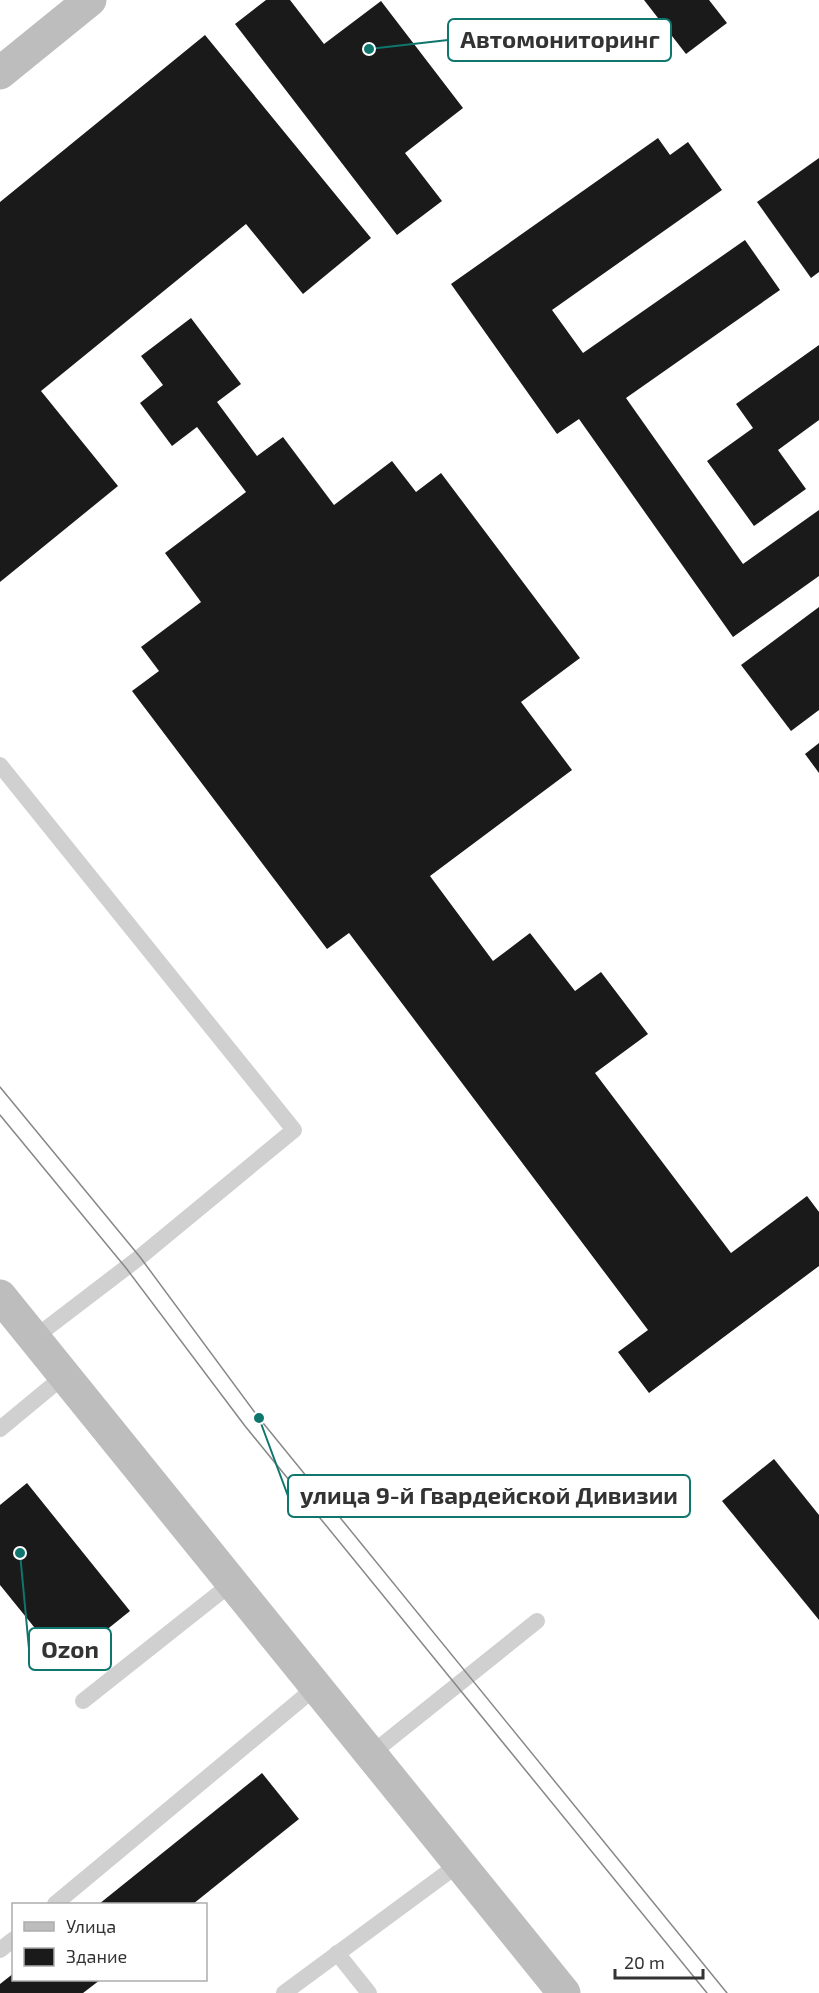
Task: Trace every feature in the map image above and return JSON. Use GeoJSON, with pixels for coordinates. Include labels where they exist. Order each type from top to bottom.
{"type":"FeatureCollection","features":[{"type":"Feature","properties":{"kind":"street"},"geometry":{"type":"LineString","coordinates":[[0,74],[90,0]]}},
{"type":"Feature","properties":{"kind":"street"},"geometry":{"type":"LineString","coordinates":[[4,1309],[34,1338],[564,1993]]}},
{"type":"Feature","properties":{"kind":"lane"},"geometry":{"type":"LineString","coordinates":[[0,765],[294,1130],[140,1257],[34,1338]]}},
{"type":"Feature","properties":{"kind":"lane"},"geometry":{"type":"LineString","coordinates":[[0,1429],[64,1376]]}},
{"type":"Feature","properties":{"kind":"lane"},"geometry":{"type":"LineString","coordinates":[[83,1701],[232,1583]]}},
{"type":"Feature","properties":{"kind":"lane"},"geometry":{"type":"LineString","coordinates":[[371,1754],[537,1621]]}},
{"type":"Feature","properties":{"kind":"lane"},"geometry":{"type":"LineString","coordinates":[[57,1903],[316,1687]]}},
{"type":"Feature","properties":{"kind":"lane"},"geometry":{"type":"LineString","coordinates":[[284,1993],[459,1864]]}},
{"type":"Feature","properties":{"kind":"lane"},"geometry":{"type":"LineString","coordinates":[[0,1950],[12,1941]]}},
{"type":"Feature","properties":{"kind":"lane"},"geometry":{"type":"LineString","coordinates":[[337,1953],[369,1993]]}},
{"type":"Feature","properties":{"kind":"building"},"geometry":{"type":"Polygon","coordinates":[[[266,0],[290,0],[324,44],[381,1],[463,108],[405,153],[442,201],[397,235],[235,24],[266,0]]]}},
{"type":"Feature","properties":{"kind":"building"},"geometry":{"type":"Polygon","coordinates":[[[644,0],[709,0],[727,23],[686,54],[644,0]]]}},
{"type":"Feature","properties":{"kind":"building"},"geometry":{"type":"Polygon","coordinates":[[[205,35],[371,238],[303,294],[246,224],[41,391],[118,486],[0,582],[0,202],[205,35]]]}},
{"type":"Feature","properties":{"kind":"building"},"geometry":{"type":"Polygon","coordinates":[[[658,138],[670,155],[688,142],[722,190],[552,310],[583,353],[745,240],[780,290],[626,398],[743,564],[819,510],[819,576],[733,637],[579,419],[557,434],[451,284],[658,138]]]}},
{"type":"Feature","properties":{"kind":"building"},"geometry":{"type":"Polygon","coordinates":[[[819,158],[819,272],[811,278],[757,202],[819,158]]]}},
{"type":"Feature","properties":{"kind":"building"},"geometry":{"type":"Polygon","coordinates":[[[191,318],[241,384],[217,402],[257,456],[283,437],[334,505],[392,461],[416,492],[441,473],[580,658],[521,702],[572,770],[430,876],[493,961],[530,933],[575,991],[601,972],[648,1034],[595,1073],[731,1253],[807,1196],[819,1212],[819,1266],[649,1393],[618,1352],[648,1330],[349,933],[327,949],[132,691],[159,671],[141,647],[201,602],[165,553],[246,492],[197,427],[172,446],[140,403],[163,385],[141,356],[191,318]]]}},
{"type":"Feature","properties":{"kind":"building"},"geometry":{"type":"Polygon","coordinates":[[[819,345],[819,420],[778,450],[806,489],[754,526],[707,461],[753,428],[736,404],[819,345]]]}},
{"type":"Feature","properties":{"kind":"building"},"geometry":{"type":"Polygon","coordinates":[[[819,607],[819,710],[791,731],[741,665],[819,607]]]}},
{"type":"Feature","properties":{"kind":"building"},"geometry":{"type":"Polygon","coordinates":[[[819,743],[819,773],[805,754],[819,743]]]}},
{"type":"Feature","properties":{"kind":"building"},"geometry":{"type":"Polygon","coordinates":[[[774,1459],[819,1515],[819,1620],[722,1501],[774,1459]]]}},
{"type":"Feature","properties":{"kind":"building"},"geometry":{"type":"Polygon","coordinates":[[[27,1483],[130,1611],[64,1664],[0,1585],[0,1505],[27,1483]]]}},
{"type":"Feature","properties":{"kind":"building"},"geometry":{"type":"Polygon","coordinates":[[[262,1773],[299,1819],[194,1903],[100,1903],[262,1773]]]}},
{"type":"Feature","properties":{"kind":"building"},"geometry":{"type":"Polygon","coordinates":[[[12,1975],[12,1981],[99,1981],[83,1993],[0,1993],[0,1984],[12,1975]]]}},
{"type":"Feature","properties":{"kind":"tram line"},"geometry":{"type":"LineString","coordinates":[[0,1087],[140,1257],[259,1418],[727,1993]]}},
{"type":"Feature","properties":{"kind":"tram line"},"geometry":{"type":"LineString","coordinates":[[0,1115],[126,1268],[245,1426],[707,1993]]}},
{"type":"Feature","properties":{"kind":"place","name":"Автомониторинг"},"geometry":{"type":"Point","coordinates":[369,49]}},
{"type":"Feature","properties":{"kind":"place","name":"улица 9-й Гвардейской Дивизии"},"geometry":{"type":"Point","coordinates":[259,1418]}},
{"type":"Feature","properties":{"kind":"place","name":"Ozon"},"geometry":{"type":"Point","coordinates":[20,1553]}}]}
